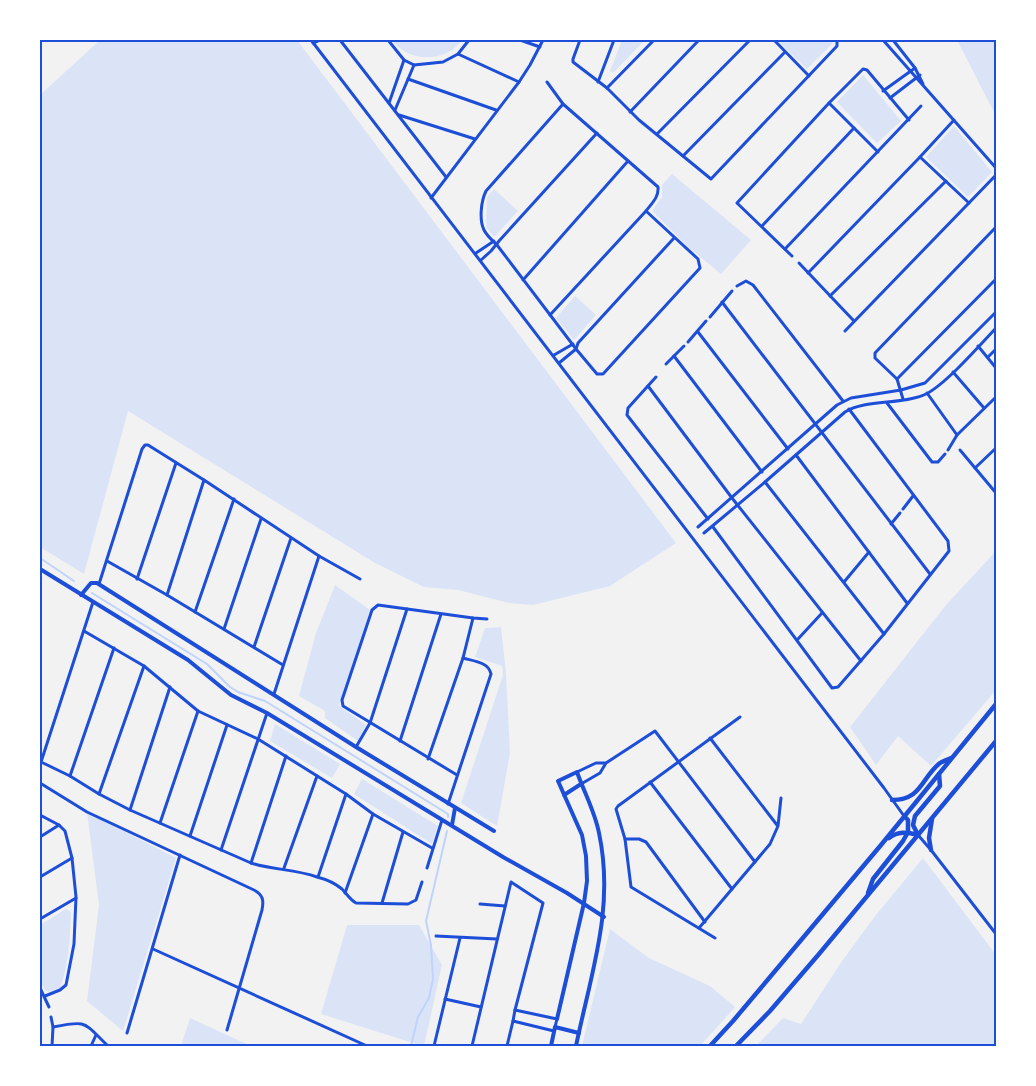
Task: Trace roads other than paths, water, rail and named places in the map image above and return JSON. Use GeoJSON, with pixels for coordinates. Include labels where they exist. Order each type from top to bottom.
{"type":"FeatureCollection","features":[{"type":"Feature","properties":{"kind":"main road"},"geometry":{"type":"LineString","coordinates":[[710,1046],[884,842],[996,704]]}},
{"type":"Feature","properties":{"kind":"main road"},"geometry":{"type":"LineString","coordinates":[[736,1046],[770,1011],[996,740]]}},
{"type":"Feature","properties":{"kind":"main road"},"geometry":{"type":"LineString","coordinates":[[892,800],[903,800],[911,797],[940,763],[952,758]]}},
{"type":"Feature","properties":{"kind":"main road"},"geometry":{"type":"LineString","coordinates":[[918,835],[913,825],[915,816],[940,786],[939,773]]}},
{"type":"Feature","properties":{"kind":"main road"},"geometry":{"type":"LineString","coordinates":[[931,850],[929,838],[933,816]]}},
{"type":"Feature","properties":{"kind":"main road"},"geometry":{"type":"LineString","coordinates":[[866,896],[873,879],[908,832],[908,820],[904,817]]}},
{"type":"Feature","properties":{"kind":"main road"},"geometry":{"type":"LineString","coordinates":[[884,842],[892,836],[908,832],[918,835]]}},
{"type":"Feature","properties":{"kind":"main road"},"geometry":{"type":"LineString","coordinates":[[889,838],[895,838],[899,842],[898,847]]}},
{"type":"Feature","properties":{"kind":"street"},"geometry":{"type":"LineString","coordinates":[[312,41],[320,40]]}},
{"type":"Feature","properties":{"kind":"street"},"geometry":{"type":"LineString","coordinates":[[340,40],[446,178]]}},
{"type":"Feature","properties":{"kind":"street"},"geometry":{"type":"LineString","coordinates":[[388,40],[404,60],[414,65],[443,62],[458,54],[469,40]]}},
{"type":"Feature","properties":{"kind":"street"},"geometry":{"type":"LineString","coordinates":[[520,40],[540,47]]}},
{"type":"Feature","properties":{"kind":"street"},"geometry":{"type":"LineString","coordinates":[[431,198],[519,82],[540,47],[542,40]]}},
{"type":"Feature","properties":{"kind":"street"},"geometry":{"type":"LineString","coordinates":[[580,40],[573,59],[574,62],[607,88],[630,112],[711,178],[837,46],[837,40]]}},
{"type":"Feature","properties":{"kind":"street"},"geometry":{"type":"LineString","coordinates":[[598,82],[614,40]]}},
{"type":"Feature","properties":{"kind":"street"},"geometry":{"type":"LineString","coordinates":[[607,88],[654,40]]}},
{"type":"Feature","properties":{"kind":"street"},"geometry":{"type":"LineString","coordinates":[[630,112],[699,40]]}},
{"type":"Feature","properties":{"kind":"street"},"geometry":{"type":"LineString","coordinates":[[657,134],[750,40]]}},
{"type":"Feature","properties":{"kind":"street"},"geometry":{"type":"LineString","coordinates":[[774,40],[809,76]]}},
{"type":"Feature","properties":{"kind":"street"},"geometry":{"type":"LineString","coordinates":[[883,40],[996,168]]}},
{"type":"Feature","properties":{"kind":"street"},"geometry":{"type":"LineString","coordinates":[[894,40],[920,75],[923,85]]}},
{"type":"Feature","properties":{"kind":"street"},"geometry":{"type":"LineString","coordinates":[[312,41],[431,198],[476,253],[554,355],[904,817]]}},
{"type":"Feature","properties":{"kind":"street"},"geometry":{"type":"LineString","coordinates":[[683,156],[785,52]]}},
{"type":"Feature","properties":{"kind":"street"},"geometry":{"type":"LineString","coordinates":[[458,54],[519,82]]}},
{"type":"Feature","properties":{"kind":"street"},"geometry":{"type":"LineString","coordinates":[[389,103],[404,60]]}},
{"type":"Feature","properties":{"kind":"street"},"geometry":{"type":"LineString","coordinates":[[395,111],[414,65]]}},
{"type":"Feature","properties":{"kind":"street"},"geometry":{"type":"LineString","coordinates":[[884,91],[915,68]]}},
{"type":"Feature","properties":{"kind":"street"},"geometry":{"type":"LineString","coordinates":[[792,256],[737,202],[863,69],[867,70],[908,120]]}},
{"type":"Feature","properties":{"kind":"street"},"geometry":{"type":"LineString","coordinates":[[890,98],[920,75]]}},
{"type":"Feature","properties":{"kind":"street"},"geometry":{"type":"LineString","coordinates":[[408,79],[496,110]]}},
{"type":"Feature","properties":{"kind":"street"},"geometry":{"type":"LineString","coordinates":[[547,82],[563,104],[658,187],[658,194],[646,211],[550,315]]}},
{"type":"Feature","properties":{"kind":"street"},"geometry":{"type":"LineString","coordinates":[[829,103],[878,152]]}},
{"type":"Feature","properties":{"kind":"street"},"geometry":{"type":"LineString","coordinates":[[563,104],[486,191],[482,201],[484,232],[497,245],[597,374],[603,374],[700,268],[698,259],[646,211]]}},
{"type":"Feature","properties":{"kind":"street"},"geometry":{"type":"LineString","coordinates":[[785,249],[922,106]]}},
{"type":"Feature","properties":{"kind":"street"},"geometry":{"type":"LineString","coordinates":[[399,115],[476,139]]}},
{"type":"Feature","properties":{"kind":"street"},"geometry":{"type":"LineString","coordinates":[[808,273],[954,120]]}},
{"type":"Feature","properties":{"kind":"street"},"geometry":{"type":"LineString","coordinates":[[762,226],[854,128]]}},
{"type":"Feature","properties":{"kind":"street"},"geometry":{"type":"LineString","coordinates":[[481,260],[497,245],[499,240],[597,132]]}},
{"type":"Feature","properties":{"kind":"street"},"geometry":{"type":"LineString","coordinates":[[920,157],[969,203]]}},
{"type":"Feature","properties":{"kind":"street"},"geometry":{"type":"LineString","coordinates":[[523,280],[628,161]]}},
{"type":"Feature","properties":{"kind":"street"},"geometry":{"type":"LineString","coordinates":[[845,331],[996,175]]}},
{"type":"Feature","properties":{"kind":"street"},"geometry":{"type":"LineString","coordinates":[[830,296],[946,181]]}},
{"type":"Feature","properties":{"kind":"street"},"geometry":{"type":"LineString","coordinates":[[903,399],[897,379],[875,358],[875,353],[996,227]]}},
{"type":"Feature","properties":{"kind":"street"},"geometry":{"type":"LineString","coordinates":[[559,363],[576,349],[578,343],[674,238]]}},
{"type":"Feature","properties":{"kind":"street"},"geometry":{"type":"LineString","coordinates":[[476,253],[493,241],[499,240]]}},
{"type":"Feature","properties":{"kind":"street"},"geometry":{"type":"LineString","coordinates":[[799,263],[854,321]]}},
{"type":"Feature","properties":{"kind":"street"},"geometry":{"type":"LineString","coordinates":[[897,379],[996,280]]}},
{"type":"Feature","properties":{"kind":"street"},"geometry":{"type":"LineString","coordinates":[[737,286],[746,281],[753,285],[843,401]]}},
{"type":"Feature","properties":{"kind":"street"},"geometry":{"type":"LineString","coordinates":[[710,316],[732,291]]}},
{"type":"Feature","properties":{"kind":"street"},"geometry":{"type":"LineString","coordinates":[[722,302],[821,434],[930,574]]}},
{"type":"Feature","properties":{"kind":"street"},"geometry":{"type":"LineString","coordinates":[[698,527],[843,401],[901,390],[925,383],[996,312]]}},
{"type":"Feature","properties":{"kind":"street"},"geometry":{"type":"LineString","coordinates":[[688,342],[706,321]]}},
{"type":"Feature","properties":{"kind":"street"},"geometry":{"type":"LineString","coordinates":[[704,534],[849,409],[886,403],[927,393],[953,372],[996,328]]}},
{"type":"Feature","properties":{"kind":"street"},"geometry":{"type":"LineString","coordinates":[[698,332],[788,449]]}},
{"type":"Feature","properties":{"kind":"street"},"geometry":{"type":"LineString","coordinates":[[554,355],[572,344],[578,343]]}},
{"type":"Feature","properties":{"kind":"street"},"geometry":{"type":"LineString","coordinates":[[666,364],[684,346]]}},
{"type":"Feature","properties":{"kind":"street"},"geometry":{"type":"LineString","coordinates":[[978,346],[996,368]]}},
{"type":"Feature","properties":{"kind":"street"},"geometry":{"type":"LineString","coordinates":[[988,357],[996,349]]}},
{"type":"Feature","properties":{"kind":"street"},"geometry":{"type":"LineString","coordinates":[[674,356],[762,472]]}},
{"type":"Feature","properties":{"kind":"street"},"geometry":{"type":"LineString","coordinates":[[953,372],[984,408]]}},
{"type":"Feature","properties":{"kind":"street"},"geometry":{"type":"LineString","coordinates":[[656,377],[628,408],[627,415],[708,519]]}},
{"type":"Feature","properties":{"kind":"street"},"geometry":{"type":"LineString","coordinates":[[648,386],[738,506],[861,661]]}},
{"type":"Feature","properties":{"kind":"street"},"geometry":{"type":"LineString","coordinates":[[927,393],[957,435]]}},
{"type":"Feature","properties":{"kind":"street"},"geometry":{"type":"LineString","coordinates":[[948,450],[957,435],[996,397]]}},
{"type":"Feature","properties":{"kind":"street"},"geometry":{"type":"LineString","coordinates":[[886,403],[932,462],[938,462],[945,454]]}},
{"type":"Feature","properties":{"kind":"street"},"geometry":{"type":"LineString","coordinates":[[713,527],[832,688],[838,687],[884,634],[949,551],[948,541],[849,409]]}},
{"type":"Feature","properties":{"kind":"street"},"geometry":{"type":"LineString","coordinates":[[99,584],[142,449],[148,445],[234,499],[319,556],[360,579]]}},
{"type":"Feature","properties":{"kind":"street"},"geometry":{"type":"LineString","coordinates":[[975,468],[996,448]]}},
{"type":"Feature","properties":{"kind":"street"},"geometry":{"type":"LineString","coordinates":[[960,450],[995,493]]}},
{"type":"Feature","properties":{"kind":"street"},"geometry":{"type":"LineString","coordinates":[[796,455],[907,603]]}},
{"type":"Feature","properties":{"kind":"street"},"geometry":{"type":"LineString","coordinates":[[137,578],[176,463]]}},
{"type":"Feature","properties":{"kind":"street"},"geometry":{"type":"LineString","coordinates":[[167,595],[204,480]]}},
{"type":"Feature","properties":{"kind":"street"},"geometry":{"type":"LineString","coordinates":[[766,482],[884,634]]}},
{"type":"Feature","properties":{"kind":"street"},"geometry":{"type":"LineString","coordinates":[[903,509],[914,496]]}},
{"type":"Feature","properties":{"kind":"street"},"geometry":{"type":"LineString","coordinates":[[195,612],[234,499]]}},
{"type":"Feature","properties":{"kind":"street"},"geometry":{"type":"LineString","coordinates":[[891,524],[900,513]]}},
{"type":"Feature","properties":{"kind":"street"},"geometry":{"type":"LineString","coordinates":[[224,629],[262,519]]}},
{"type":"Feature","properties":{"kind":"street"},"geometry":{"type":"LineString","coordinates":[[254,647],[291,538]]}},
{"type":"Feature","properties":{"kind":"street"},"geometry":{"type":"LineString","coordinates":[[844,582],[869,552]]}},
{"type":"Feature","properties":{"kind":"street"},"geometry":{"type":"LineString","coordinates":[[274,694],[319,556]]}},
{"type":"Feature","properties":{"kind":"street"},"geometry":{"type":"LineString","coordinates":[[107,561],[224,629],[283,666]]}},
{"type":"Feature","properties":{"kind":"street"},"geometry":{"type":"LineString","coordinates":[[40,569],[188,660],[231,695],[267,713],[503,858],[604,917]]}},
{"type":"Feature","properties":{"kind":"street"},"geometry":{"type":"LineString","coordinates":[[82,595],[90,582],[99,584],[356,747],[494,831]]}},
{"type":"Feature","properties":{"kind":"street"},"geometry":{"type":"LineString","coordinates":[[94,602],[40,762],[70,776],[130,810],[251,863],[266,867],[284,868],[318,877],[334,884],[356,903],[413,903],[416,900],[422,882]]}},
{"type":"Feature","properties":{"kind":"street"},"geometry":{"type":"LineString","coordinates":[[457,775],[343,706],[342,700],[372,610],[378,605],[487,619]]}},
{"type":"Feature","properties":{"kind":"street"},"geometry":{"type":"LineString","coordinates":[[356,747],[370,723],[407,609]]}},
{"type":"Feature","properties":{"kind":"street"},"geometry":{"type":"LineString","coordinates":[[798,640],[822,613]]}},
{"type":"Feature","properties":{"kind":"street"},"geometry":{"type":"LineString","coordinates":[[400,741],[441,614]]}},
{"type":"Feature","properties":{"kind":"street"},"geometry":{"type":"LineString","coordinates":[[428,758],[463,658],[473,618]]}},
{"type":"Feature","properties":{"kind":"street"},"geometry":{"type":"LineString","coordinates":[[84,631],[144,666],[198,711],[258,739],[346,794],[373,814],[432,848]]}},
{"type":"Feature","properties":{"kind":"street"},"geometry":{"type":"LineString","coordinates":[[70,776],[114,648]]}},
{"type":"Feature","properties":{"kind":"street"},"geometry":{"type":"LineString","coordinates":[[448,804],[491,674],[491,670],[487,666],[463,658]]}},
{"type":"Feature","properties":{"kind":"street"},"geometry":{"type":"LineString","coordinates":[[99,794],[144,666]]}},
{"type":"Feature","properties":{"kind":"street"},"geometry":{"type":"LineString","coordinates":[[130,810],[170,686]]}},
{"type":"Feature","properties":{"kind":"street"},"geometry":{"type":"LineString","coordinates":[[160,823],[198,711]]}},
{"type":"Feature","properties":{"kind":"street"},"geometry":{"type":"LineString","coordinates":[[222,850],[267,713]]}},
{"type":"Feature","properties":{"kind":"street"},"geometry":{"type":"LineString","coordinates":[[715,938],[631,887],[625,840],[616,809],[740,717]]}},
{"type":"Feature","properties":{"kind":"street"},"geometry":{"type":"LineString","coordinates":[[190,836],[227,725]]}},
{"type":"Feature","properties":{"kind":"street"},"geometry":{"type":"LineString","coordinates":[[564,795],[600,773],[606,763],[655,731],[755,862]]}},
{"type":"Feature","properties":{"kind":"street"},"geometry":{"type":"LineString","coordinates":[[710,738],[778,826]]}},
{"type":"Feature","properties":{"kind":"street"},"geometry":{"type":"LineString","coordinates":[[251,863],[286,756]]}},
{"type":"Feature","properties":{"kind":"street"},"geometry":{"type":"LineString","coordinates":[[551,1046],[584,904],[586,864],[582,835],[558,781],[596,763],[606,763]]}},
{"type":"Feature","properties":{"kind":"street"},"geometry":{"type":"LineString","coordinates":[[576,1046],[591,984],[604,917],[605,886],[599,831],[577,772]]}},
{"type":"Feature","properties":{"kind":"street"},"geometry":{"type":"LineString","coordinates":[[284,868],[317,776]]}},
{"type":"Feature","properties":{"kind":"street"},"geometry":{"type":"LineString","coordinates":[[650,782],[732,889]]}},
{"type":"Feature","properties":{"kind":"street"},"geometry":{"type":"LineString","coordinates":[[40,783],[87,812],[261,895],[263,900],[262,910],[227,1030]]}},
{"type":"Feature","properties":{"kind":"street"},"geometry":{"type":"LineString","coordinates":[[318,877],[346,794]]}},
{"type":"Feature","properties":{"kind":"street"},"geometry":{"type":"LineString","coordinates":[[700,928],[770,844],[778,826],[781,798]]}},
{"type":"Feature","properties":{"kind":"street"},"geometry":{"type":"LineString","coordinates":[[452,825],[455,808]]}},
{"type":"Feature","properties":{"kind":"street"},"geometry":{"type":"LineString","coordinates":[[40,814],[59,825],[65,831],[72,858],[76,897],[74,944],[66,985],[60,990],[45,996]]}},
{"type":"Feature","properties":{"kind":"street"},"geometry":{"type":"LineString","coordinates":[[346,893],[373,814]]}},
{"type":"Feature","properties":{"kind":"street"},"geometry":{"type":"LineString","coordinates":[[426,868],[442,820]]}},
{"type":"Feature","properties":{"kind":"street"},"geometry":{"type":"LineString","coordinates":[[40,837],[59,825]]}},
{"type":"Feature","properties":{"kind":"street"},"geometry":{"type":"LineString","coordinates":[[382,903],[403,832]]}},
{"type":"Feature","properties":{"kind":"street"},"geometry":{"type":"LineString","coordinates":[[918,835],[996,934]]}},
{"type":"Feature","properties":{"kind":"street"},"geometry":{"type":"LineString","coordinates":[[625,840],[638,839],[646,842],[705,922]]}},
{"type":"Feature","properties":{"kind":"street"},"geometry":{"type":"LineString","coordinates":[[127,1033],[180,855]]}},
{"type":"Feature","properties":{"kind":"street"},"geometry":{"type":"LineString","coordinates":[[40,877],[72,858]]}},
{"type":"Feature","properties":{"kind":"street"},"geometry":{"type":"LineString","coordinates":[[472,1046],[511,882],[543,903],[507,1046]]}},
{"type":"Feature","properties":{"kind":"street"},"geometry":{"type":"LineString","coordinates":[[40,919],[76,897]]}},
{"type":"Feature","properties":{"kind":"street"},"geometry":{"type":"LineString","coordinates":[[480,904],[505,906]]}},
{"type":"Feature","properties":{"kind":"street"},"geometry":{"type":"LineString","coordinates":[[436,936],[497,939]]}},
{"type":"Feature","properties":{"kind":"street"},"geometry":{"type":"LineString","coordinates":[[434,1046],[460,938]]}},
{"type":"Feature","properties":{"kind":"street"},"geometry":{"type":"LineString","coordinates":[[153,949],[367,1046]]}},
{"type":"Feature","properties":{"kind":"street"},"geometry":{"type":"LineString","coordinates":[[40,988],[49,1007]]}},
{"type":"Feature","properties":{"kind":"street"},"geometry":{"type":"LineString","coordinates":[[445,999],[481,1007]]}},
{"type":"Feature","properties":{"kind":"street"},"geometry":{"type":"LineString","coordinates":[[516,1010],[557,1019]]}},
{"type":"Feature","properties":{"kind":"street"},"geometry":{"type":"LineString","coordinates":[[51,1017],[53,1027],[52,1046]]}},
{"type":"Feature","properties":{"kind":"street"},"geometry":{"type":"LineString","coordinates":[[513,1021],[579,1034]]}},
{"type":"Feature","properties":{"kind":"street"},"geometry":{"type":"LineString","coordinates":[[53,1027],[81,1023],[87,1025],[108,1046]]}},
{"type":"Feature","properties":{"kind":"street"},"geometry":{"type":"LineString","coordinates":[[91,1046],[96,1035]]}},
{"type":"Feature","properties":{"kind":"waterway"},"geometry":{"type":"LineString","coordinates":[[40,558],[74,581]]}},
{"type":"Feature","properties":{"kind":"waterway"},"geometry":{"type":"LineString","coordinates":[[92,593],[207,664],[230,687],[238,692],[265,701],[448,814],[448,817]]}},
{"type":"Feature","properties":{"kind":"waterway"},"geometry":{"type":"LineString","coordinates":[[411,1046],[418,1017],[429,998],[433,979],[431,945],[426,921],[447,831]]}}]}
